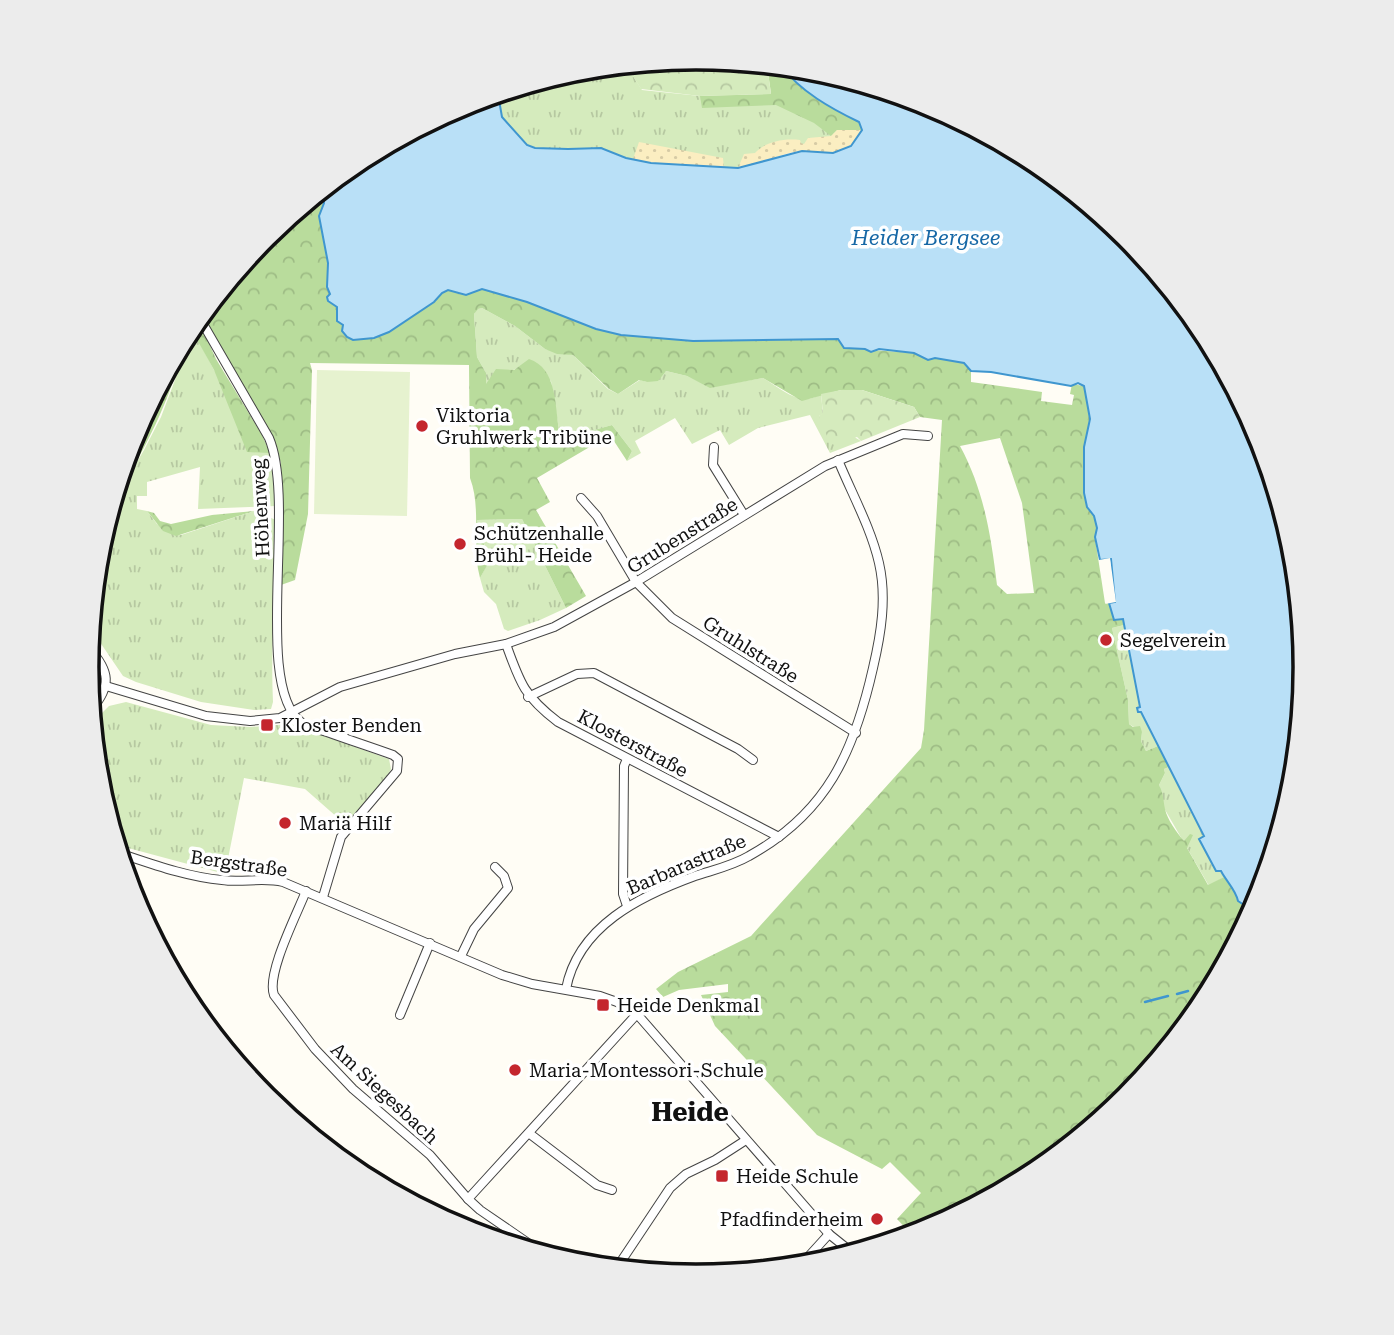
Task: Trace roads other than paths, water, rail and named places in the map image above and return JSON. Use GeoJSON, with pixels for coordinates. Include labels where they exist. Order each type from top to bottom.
{"type":"FeatureCollection","features":[{"type":"Feature","properties":{"kind":"street","name":"Höhenweg"},"geometry":{"type":"LineString","coordinates":[[206,328],[269,438],[276,459],[280,550],[278,667],[281,685],[292,713]]}},
{"type":"Feature","properties":{"kind":"street","name":"Grubenstraße"},"geometry":{"type":"LineString","coordinates":[[292,713],[340,687],[455,653],[506,644],[554,627],[636,583],[838,460],[903,434],[928,436]]}},
{"type":"Feature","properties":{"kind":"street"},"geometry":{"type":"LineString","coordinates":[[714,447],[713,465],[744,515]]}},
{"type":"Feature","properties":{"kind":"street","name":"Barbarastraße"},"geometry":{"type":"LineString","coordinates":[[566,989],[568,975],[589,939],[627,906],[663,888],[735,863],[779,837],[815,804],[835,775],[856,733],[878,649],[882,616],[879,563],[838,460]]}},
{"type":"Feature","properties":{"kind":"street","name":"Gruhlstraße"},"geometry":{"type":"LineString","coordinates":[[581,498],[597,516],[636,583],[672,618],[856,733]]}},
{"type":"Feature","properties":{"kind":"street","name":"Klosterstraße"},"geometry":{"type":"LineString","coordinates":[[506,644],[528,697],[558,722],[779,837]]}},
{"type":"Feature","properties":{"kind":"street"},"geometry":{"type":"LineString","coordinates":[[99,661],[103,666],[106,686],[101,698]]}},
{"type":"Feature","properties":{"kind":"street"},"geometry":{"type":"LineString","coordinates":[[528,697],[577,674],[594,673],[738,749],[753,760]]}},
{"type":"Feature","properties":{"kind":"street"},"geometry":{"type":"LineString","coordinates":[[106,686],[186,712],[228,719],[266,720],[292,713],[304,724],[398,759],[397,771],[341,837],[323,897]]}},
{"type":"Feature","properties":{"kind":"street"},"geometry":{"type":"LineString","coordinates":[[627,759],[624,766],[623,881],[627,906]]}},
{"type":"Feature","properties":{"kind":"street","name":"Bergstraße"},"geometry":{"type":"LineString","coordinates":[[130,856],[214,880],[273,880],[323,897],[502,975],[532,984],[609,999],[637,1014]]}},
{"type":"Feature","properties":{"kind":"street"},"geometry":{"type":"LineString","coordinates":[[461,956],[474,929],[507,892],[508,883],[495,867]]}},
{"type":"Feature","properties":{"kind":"street","name":"Am Siegesbach"},"geometry":{"type":"LineString","coordinates":[[306,891],[275,969],[271,988],[274,995],[315,1049],[353,1089],[430,1155],[480,1210],[521,1238]]}},
{"type":"Feature","properties":{"kind":"street"},"geometry":{"type":"LineString","coordinates":[[400,1016],[430,943]]}},
{"type":"Feature","properties":{"kind":"street"},"geometry":{"type":"LineString","coordinates":[[468,1199],[637,1014],[829,1234],[845,1247]]}},
{"type":"Feature","properties":{"kind":"street"},"geometry":{"type":"LineString","coordinates":[[530,1134],[597,1185],[612,1190]]}},
{"type":"Feature","properties":{"kind":"street"},"geometry":{"type":"LineString","coordinates":[[622,1260],[670,1188],[686,1174],[715,1160],[746,1140]]}},
{"type":"Feature","properties":{"kind":"street"},"geometry":{"type":"LineString","coordinates":[[810,1255],[829,1234]]}},
{"type":"Feature","properties":{"kind":"water","name":"Heider Bergsee"},"geometry":{"type":"Polygon","coordinates":[[[792,78],[852,90],[926,115],[996,150],[1061,193],[1119,245],[1171,304],[1194,336],[1233,403],[1263,475],[1283,551],[1293,628],[1294,668],[1293,707],[1283,784],[1263,860],[1245,906],[1238,901],[1221,871],[1216,871],[1199,839],[1204,836],[1141,712],[1138,712],[1137,708],[1140,707],[1123,619],[1114,620],[1109,603],[1115,602],[1111,559],[1100,560],[1095,537],[1097,528],[1084,493],[1084,447],[1090,419],[1084,386],[1078,383],[1071,386],[971,371],[964,363],[935,358],[928,360],[914,353],[844,348],[838,339],[693,341],[621,335],[596,329],[527,302],[482,289],[466,295],[448,290],[389,332],[374,338],[353,340],[342,331],[343,325],[337,321],[337,307],[328,301],[327,297],[330,294],[327,287],[328,263],[319,216],[324,201],[398,150],[468,115],[500,104],[502,117],[527,145],[535,148],[601,148],[626,158],[651,163],[738,168],[802,151],[833,153],[851,146],[862,130],[859,122],[827,105],[792,78]]]}},
{"type":"Feature","properties":{"kind":"waterway"},"geometry":{"type":"LineString","coordinates":[[1177,994],[1188,991]]}},
{"type":"Feature","properties":{"kind":"waterway"},"geometry":{"type":"LineString","coordinates":[[1145,1002],[1168,996]]}},
{"type":"Feature","properties":{"kind":"place","name":"Viktoria Gruhlwerk Tribüne"},"geometry":{"type":"Point","coordinates":[422,426]}},
{"type":"Feature","properties":{"kind":"place","name":"Schützenhalle Brühl- Heide"},"geometry":{"type":"Point","coordinates":[460,544]}},
{"type":"Feature","properties":{"kind":"place","name":"Segelverein"},"geometry":{"type":"Point","coordinates":[1106,640]}},
{"type":"Feature","properties":{"kind":"place","name":"Kloster Benden"},"geometry":{"type":"Point","coordinates":[267,725]}},
{"type":"Feature","properties":{"kind":"place","name":"Mariä Hilf"},"geometry":{"type":"Point","coordinates":[285,823]}},
{"type":"Feature","properties":{"kind":"place","name":"Heide Denkmal"},"geometry":{"type":"Point","coordinates":[603,1005]}},
{"type":"Feature","properties":{"kind":"place","name":"Maria-Montessori-Schule"},"geometry":{"type":"Point","coordinates":[515,1070]}},
{"type":"Feature","properties":{"kind":"place","name":"Heide Schule"},"geometry":{"type":"Point","coordinates":[722,1176]}},
{"type":"Feature","properties":{"kind":"place","name":"Pfadfinderheim"},"geometry":{"type":"Point","coordinates":[877,1219]}},
{"type":"Feature","properties":{"kind":"district","name":"Heide"},"geometry":{"type":"Point","coordinates":[690,1112]}}]}
